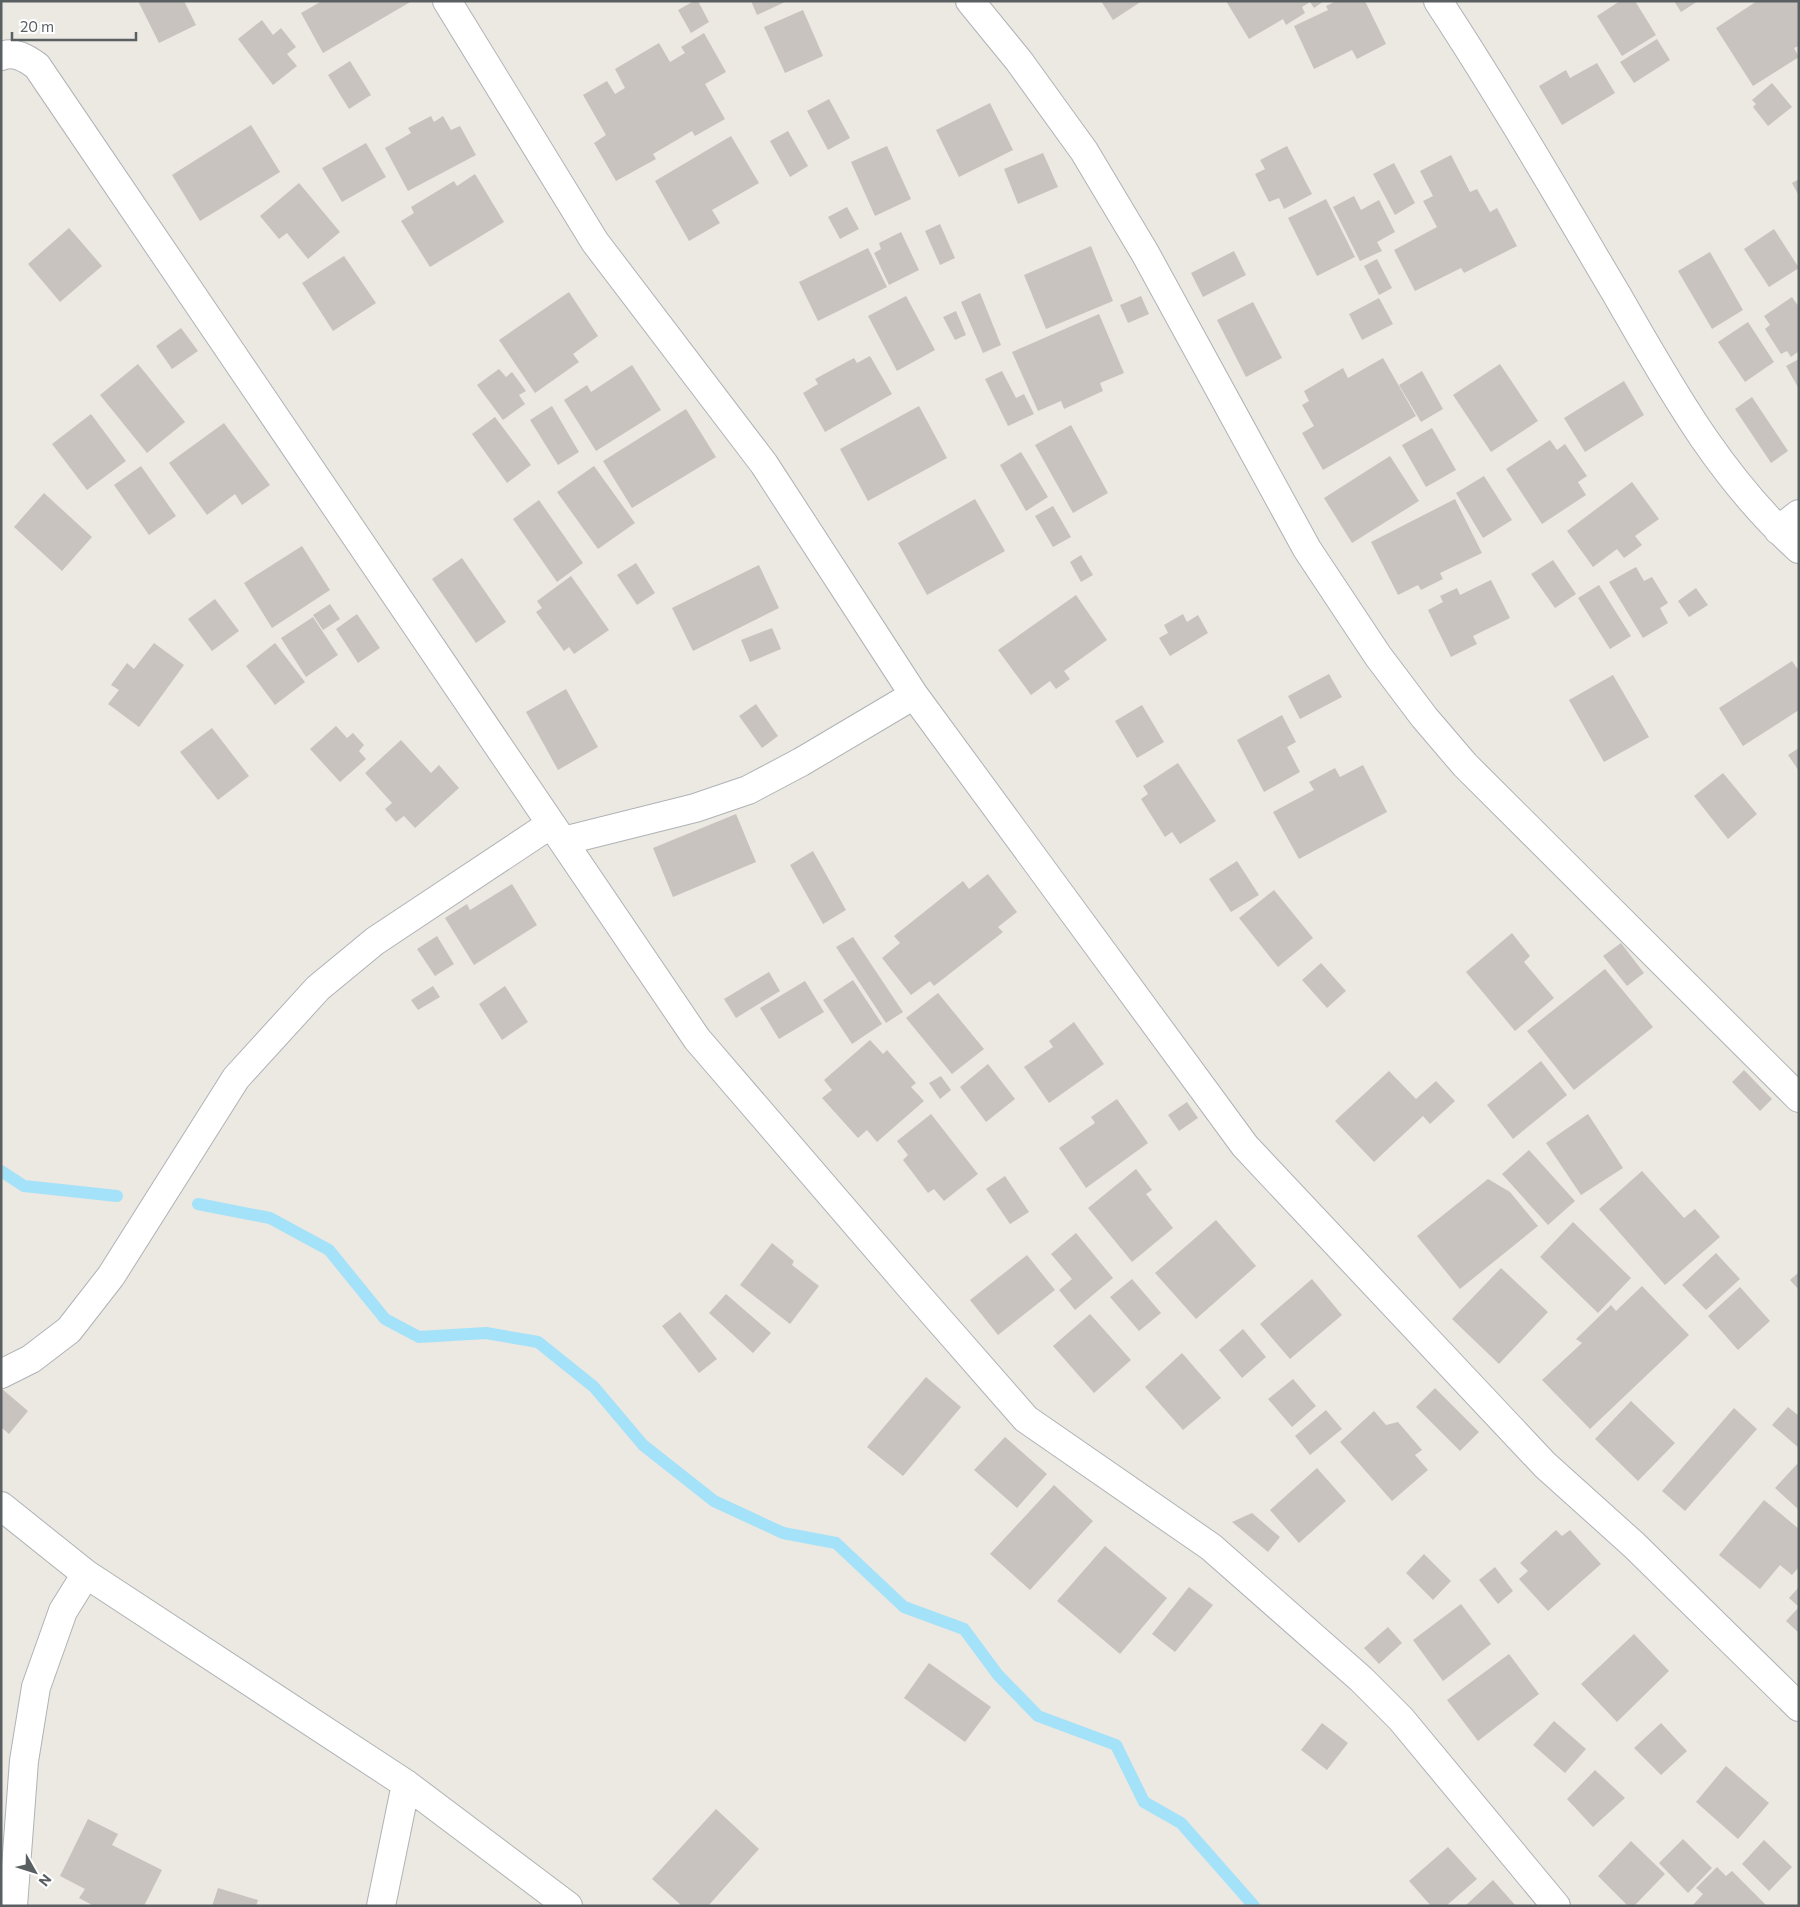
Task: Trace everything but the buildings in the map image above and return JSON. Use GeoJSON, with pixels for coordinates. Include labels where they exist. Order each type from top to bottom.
{"type":"FeatureCollection","features":[{"type":"Feature","properties":{"kind":"street"},"geometry":{"type":"LineString","coordinates":[[447,1],[594,242],[764,464],[914,695],[1245,1146],[1545,1465],[1634,1545],[1799,1707]]}},
{"type":"Feature","properties":{"kind":"street"},"geometry":{"type":"LineString","coordinates":[[970,1],[1019,61],[1084,151],[1145,253],[1308,549],[1378,656],[1424,717],[1465,765],[1799,1098]]}},
{"type":"Feature","properties":{"kind":"street"},"geometry":{"type":"LineString","coordinates":[[1438,1],[1526,141],[1687,415],[1719,462],[1740,488],[1788,522],[1799,549]]}},
{"type":"Feature","properties":{"kind":"street"},"geometry":{"type":"LineString","coordinates":[[1,56],[6,54],[23,56],[37,66],[697,1040],[912,1290],[1026,1419],[1210,1547],[1361,1679],[1401,1719],[1556,1906]]}},
{"type":"Feature","properties":{"kind":"street"},"geometry":{"type":"LineString","coordinates":[[1,1374],[31,1359],[69,1330],[111,1276],[236,1078],[318,988],[375,941],[557,832],[695,808],[748,790],[801,762],[914,695]]}},
{"type":"Feature","properties":{"kind":"street"},"geometry":{"type":"LineString","coordinates":[[1,1506],[86,1574],[406,1784],[568,1906]]}},
{"type":"Feature","properties":{"kind":"street"},"geometry":{"type":"LineString","coordinates":[[13,1906],[24,1761],[36,1687],[63,1611],[86,1574]]}},
{"type":"Feature","properties":{"kind":"street"},"geometry":{"type":"LineString","coordinates":[[381,1906],[406,1784]]}},
{"type":"Feature","properties":{"kind":"waterway"},"geometry":{"type":"LineString","coordinates":[[1,1171],[24,1186],[117,1196]]}},
{"type":"Feature","properties":{"kind":"waterway"},"geometry":{"type":"LineString","coordinates":[[198,1204],[270,1218],[329,1250],[385,1319],[419,1337],[486,1333],[538,1342],[594,1387],[643,1445],[714,1501],[783,1533],[836,1543],[904,1607],[964,1629],[998,1675],[1038,1716],[1116,1745],[1144,1802],[1181,1823],[1254,1906]]}}]}
